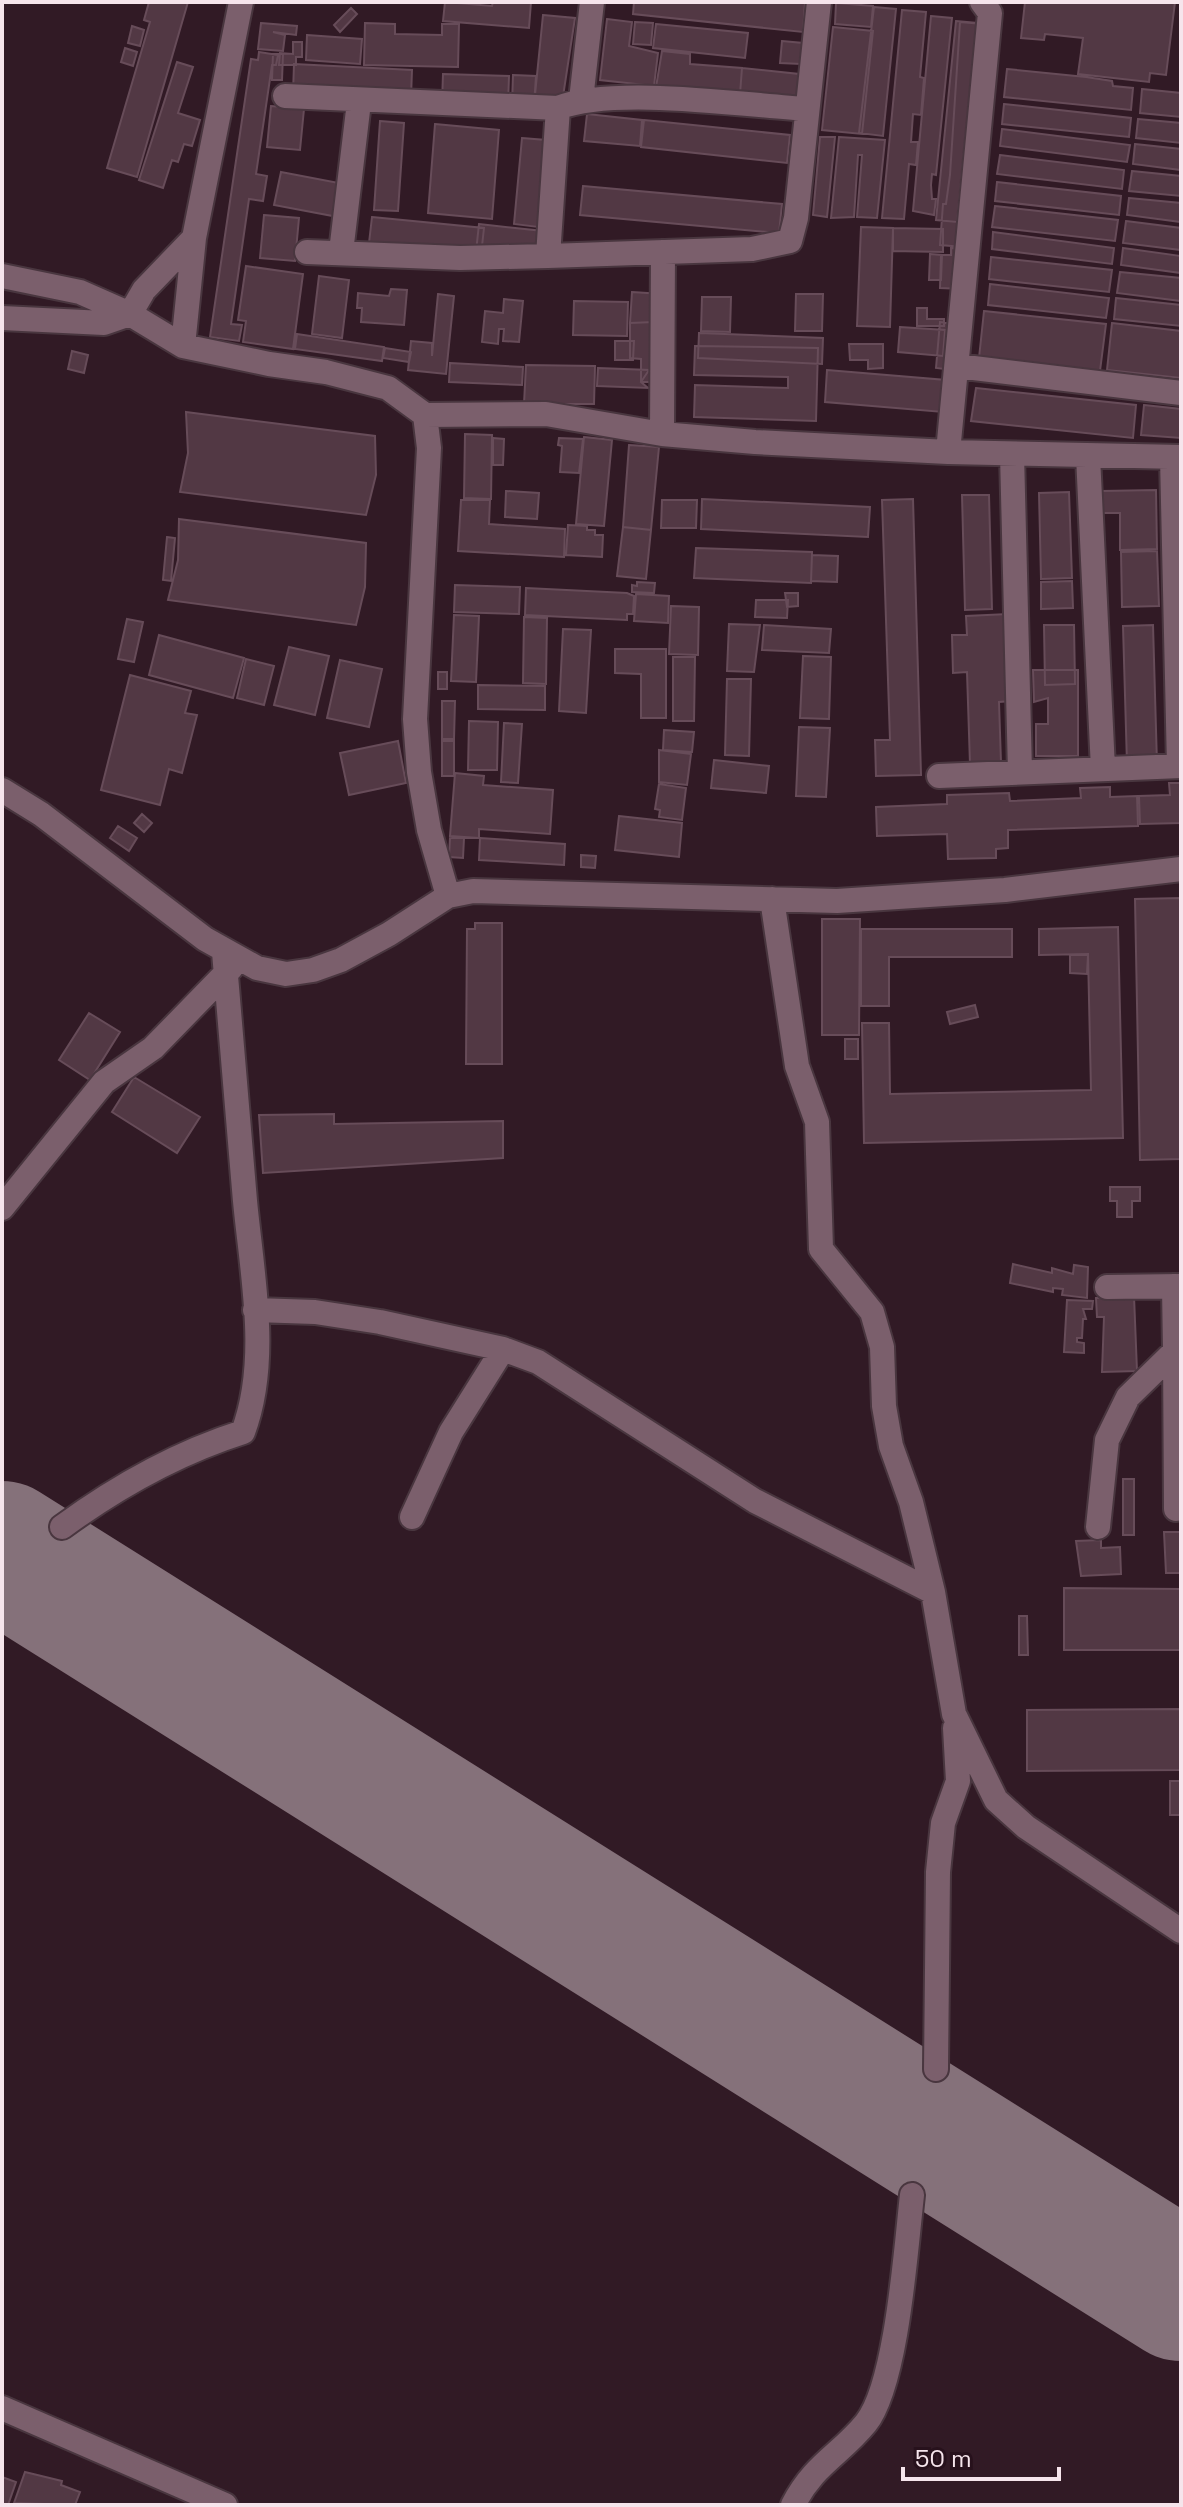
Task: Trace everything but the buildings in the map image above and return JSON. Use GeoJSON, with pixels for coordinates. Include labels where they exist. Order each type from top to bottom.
{"type":"FeatureCollection","features":[{"type":"Feature","properties":{"kind":"street"},"geometry":{"type":"LineString","coordinates":[[183,346],[194,238],[241,2]]}},
{"type":"Feature","properties":{"kind":"street"},"geometry":{"type":"LineString","coordinates":[[581,100],[592,2]]}},
{"type":"Feature","properties":{"kind":"street"},"geometry":{"type":"LineString","coordinates":[[307,252],[460,258],[548,256],[752,249],[790,241],[796,218],[819,2]]}},
{"type":"Feature","properties":{"kind":"street"},"geometry":{"type":"LineString","coordinates":[[948,452],[984,99],[990,13],[982,2]]}},
{"type":"Feature","properties":{"kind":"street"},"geometry":{"type":"LineString","coordinates":[[285,96],[359,102],[558,108],[581,100],[643,99],[807,109]]}},
{"type":"Feature","properties":{"kind":"street"},"geometry":{"type":"LineString","coordinates":[[341,252],[359,102]]}},
{"type":"Feature","properties":{"kind":"street"},"geometry":{"type":"LineString","coordinates":[[548,256],[558,108]]}},
{"type":"Feature","properties":{"kind":"street"},"geometry":{"type":"LineString","coordinates":[[2,318],[104,323],[130,314],[144,290],[194,238]]}},
{"type":"Feature","properties":{"kind":"street"},"geometry":{"type":"LineString","coordinates":[[662,434],[663,252]]}},
{"type":"Feature","properties":{"kind":"street"},"geometry":{"type":"LineString","coordinates":[[2,276],[35,280],[80,292],[130,314],[183,346],[326,372],[388,388],[425,415],[546,414],[662,434],[948,452],[1176,457],[1180,766],[939,776]]}},
{"type":"Feature","properties":{"kind":"street"},"geometry":{"type":"LineString","coordinates":[[957,366],[1181,393]]}},
{"type":"Feature","properties":{"kind":"street"},"geometry":{"type":"LineString","coordinates":[[425,415],[429,448],[415,719],[419,772],[429,830],[448,896]]}},
{"type":"Feature","properties":{"kind":"street"},"geometry":{"type":"LineString","coordinates":[[1012,454],[1020,772]]}},
{"type":"Feature","properties":{"kind":"street"},"geometry":{"type":"LineString","coordinates":[[1088,456],[1103,769]]}},
{"type":"Feature","properties":{"kind":"street"},"geometry":{"type":"LineString","coordinates":[[2,790],[41,814],[229,962],[286,974],[313,970],[377,941],[448,896],[473,891],[837,901],[1005,890],[1181,869]]}},
{"type":"Feature","properties":{"kind":"street"},"geometry":{"type":"LineString","coordinates":[[772,899],[797,1066],[817,1122],[821,1249],[872,1312],[882,1347],[884,1406],[891,1446],[911,1502],[933,1592],[954,1714],[958,1781],[943,1823],[938,1872],[936,2069]]}},
{"type":"Feature","properties":{"kind":"street"},"geometry":{"type":"LineString","coordinates":[[2,1208],[104,1082],[153,1048],[229,962]]}},
{"type":"Feature","properties":{"kind":"street"},"geometry":{"type":"LineString","coordinates":[[62,1527],[103,1497],[189,1449],[243,1432],[256,1371],[255,1310],[229,962]]}},
{"type":"Feature","properties":{"kind":"street"},"geometry":{"type":"LineString","coordinates":[[1107,1287],[1177,1286],[1179,1423],[1176,1509]]}},
{"type":"Feature","properties":{"kind":"street"},"geometry":{"type":"LineString","coordinates":[[255,1310],[315,1312],[380,1322],[503,1349],[538,1362],[755,1501],[933,1592]]}},
{"type":"Feature","properties":{"kind":"street"},"geometry":{"type":"LineString","coordinates":[[412,1517],[451,1432],[503,1349]]}},
{"type":"Feature","properties":{"kind":"street"},"geometry":{"type":"LineString","coordinates":[[1098,1527],[1107,1440],[1128,1397],[1177,1358]]}},
{"type":"Feature","properties":{"kind":"street"},"geometry":{"type":"LineString","coordinates":[[954,1714],[996,1800],[1026,1827],[1181,1931]]}},
{"type":"Feature","properties":{"kind":"street"},"geometry":{"type":"LineString","coordinates":[[793,2505],[806,2480],[866,2422],[882,2391],[902,2288],[912,2195]]}},
{"type":"Feature","properties":{"kind":"street"},"geometry":{"type":"LineString","coordinates":[[2,2408],[225,2505]]}},
{"type":"Feature","properties":{"kind":"runway"},"geometry":{"type":"LineString","coordinates":[[2,1551],[1181,2291]]}}]}
